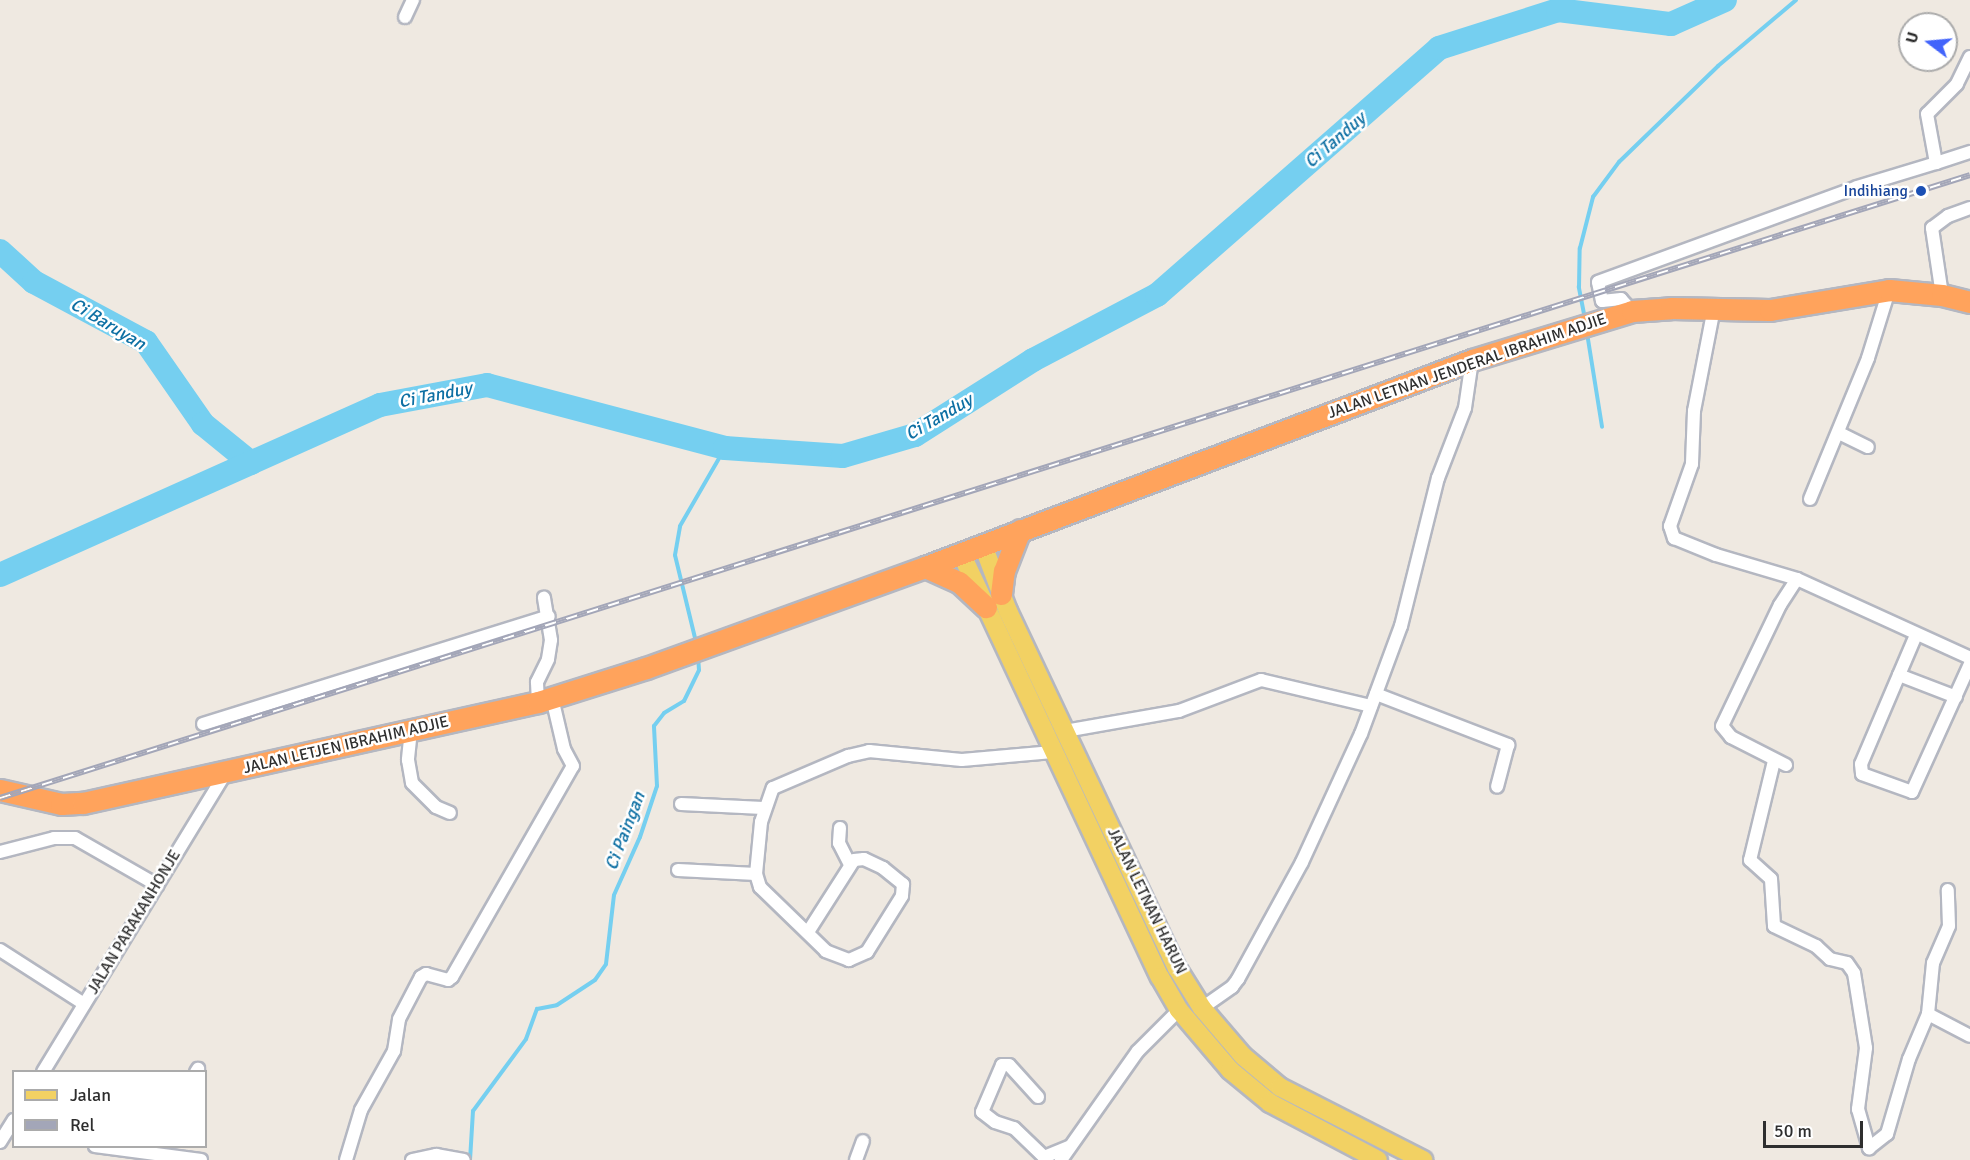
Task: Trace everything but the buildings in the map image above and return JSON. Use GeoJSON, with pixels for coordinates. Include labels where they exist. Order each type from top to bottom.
{"type":"FeatureCollection","features":[{"type":"Feature","properties":{"kind":"highway","name":"JALAN LETNAN JENDERAL IBRAHIM ADJIE"},"geometry":{"type":"LineString","coordinates":[[925,567],[1472,360],[1632,311],[1714,308],[1770,310],[1889,290],[1942,295],[1970,302]]}},
{"type":"Feature","properties":{"kind":"highway"},"geometry":{"type":"LineString","coordinates":[[925,567],[993,600],[1020,530]]}},
{"type":"Feature","properties":{"kind":"highway","name":"JALAN LETJEN IBRAHIM ADJIE"},"geometry":{"type":"LineString","coordinates":[[0,790],[61,804],[83,803],[545,700],[687,653],[925,567]]}},
{"type":"Feature","properties":{"kind":"main road","name":"JALAN LETNAN HARUN"},"geometry":{"type":"LineString","coordinates":[[983,545],[993,600],[1053,752],[1179,1010],[1230,1070],[1270,1103],[1378,1160]]}},
{"type":"Feature","properties":{"kind":"main road","name":"JALAN LETNAN HARUN"},"geometry":{"type":"LineString","coordinates":[[961,553],[993,600],[1065,731],[1177,968],[1202,1008],[1243,1056],[1280,1087],[1423,1160]]}},
{"type":"Feature","properties":{"kind":"main road"},"geometry":{"type":"LineString","coordinates":[[1137,927],[1155,920]]}},
{"type":"Feature","properties":{"kind":"street"},"geometry":{"type":"LineString","coordinates":[[405,17],[412,0]]}},
{"type":"Feature","properties":{"kind":"street"},"geometry":{"type":"LineString","coordinates":[[1936,163],[1927,111],[1957,84],[1970,57]]}},
{"type":"Feature","properties":{"kind":"street"},"geometry":{"type":"LineString","coordinates":[[1632,311],[1621,299],[1602,301],[1598,282],[1846,190],[1970,152]]}},
{"type":"Feature","properties":{"kind":"street"},"geometry":{"type":"LineString","coordinates":[[1942,295],[1932,228],[1948,216],[1970,208]]}},
{"type":"Feature","properties":{"kind":"street"},"geometry":{"type":"LineString","coordinates":[[1810,499],[1869,358],[1889,290]]}},
{"type":"Feature","properties":{"kind":"street"},"geometry":{"type":"LineString","coordinates":[[1714,308],[1694,411],[1692,464],[1673,514],[1671,533],[1686,545],[1797,579],[1970,658]]}},
{"type":"Feature","properties":{"kind":"street"},"geometry":{"type":"LineString","coordinates":[[1202,1008],[1232,987],[1238,979],[1302,862],[1373,700],[1415,578],[1438,478],[1465,408],[1472,360]]}},
{"type":"Feature","properties":{"kind":"street"},"geometry":{"type":"LineString","coordinates":[[1839,433],[1868,447]]}},
{"type":"Feature","properties":{"kind":"street"},"geometry":{"type":"LineString","coordinates":[[1797,579],[1775,615],[1722,726],[1731,737],[1780,763],[1750,860],[1771,879],[1774,926],[1816,946],[1830,959],[1847,963],[1854,973],[1866,1048],[1858,1109],[1869,1148],[1887,1134],[1909,1059],[1928,1014],[1933,963],[1949,926],[1948,890]]}},
{"type":"Feature","properties":{"kind":"street"},"geometry":{"type":"LineString","coordinates":[[346,1160],[361,1110],[394,1051],[399,1019],[422,977],[426,974],[452,977],[573,766],[537,682],[550,652],[549,616],[544,598]]}},
{"type":"Feature","properties":{"kind":"street"},"geometry":{"type":"LineString","coordinates":[[203,724],[549,616]]}},
{"type":"Feature","properties":{"kind":"street"},"geometry":{"type":"LineString","coordinates":[[1916,634],[1860,770],[1862,774],[1905,793],[1915,788],[1970,664]]}},
{"type":"Feature","properties":{"kind":"street"},"geometry":{"type":"LineString","coordinates":[[1899,675],[1956,697]]}},
{"type":"Feature","properties":{"kind":"street"},"geometry":{"type":"LineString","coordinates":[[1065,731],[1179,711],[1261,680],[1373,700],[1508,745],[1497,786]]}},
{"type":"Feature","properties":{"kind":"street"},"geometry":{"type":"LineString","coordinates":[[411,730],[408,760],[412,783],[436,807],[450,813]]}},
{"type":"Feature","properties":{"kind":"street"},"geometry":{"type":"LineString","coordinates":[[808,932],[849,863],[864,859],[896,876],[903,884],[902,896],[867,952],[849,960],[832,955],[767,896],[756,874],[763,808],[773,788],[869,752],[962,760],[1053,752]]}},
{"type":"Feature","properties":{"kind":"street","name":"JALAN PARAKANHONJE"},"geometry":{"type":"LineString","coordinates":[[44,1070],[226,772]]}},
{"type":"Feature","properties":{"kind":"street"},"geometry":{"type":"LineString","coordinates":[[681,804],[763,808]]}},
{"type":"Feature","properties":{"kind":"street"},"geometry":{"type":"LineString","coordinates":[[840,828],[839,843],[849,863]]}},
{"type":"Feature","properties":{"kind":"street"},"geometry":{"type":"LineString","coordinates":[[0,852],[54,838],[75,838],[157,885]]}},
{"type":"Feature","properties":{"kind":"street"},"geometry":{"type":"LineString","coordinates":[[678,870],[756,874]]}},
{"type":"Feature","properties":{"kind":"street"},"geometry":{"type":"LineString","coordinates":[[0,950],[84,1004]]}},
{"type":"Feature","properties":{"kind":"street"},"geometry":{"type":"LineString","coordinates":[[1061,1160],[1138,1051],[1179,1010]]}},
{"type":"Feature","properties":{"kind":"street"},"geometry":{"type":"LineString","coordinates":[[1928,1014],[1970,1036]]}},
{"type":"Feature","properties":{"kind":"street"},"geometry":{"type":"LineString","coordinates":[[1038,1097],[1005,1064],[982,1112],[995,1122],[1014,1128],[1044,1157],[1069,1147]]}},
{"type":"Feature","properties":{"kind":"street"},"geometry":{"type":"LineString","coordinates":[[0,1142],[12,1122]]}},
{"type":"Feature","properties":{"kind":"street"},"geometry":{"type":"LineString","coordinates":[[856,1160],[863,1141]]}},
{"type":"Feature","properties":{"kind":"street"},"geometry":{"type":"LineString","coordinates":[[101,1148],[120,1156],[157,1151],[194,1160]]}},
{"type":"Feature","properties":{"kind":"street"},"geometry":{"type":"LineString","coordinates":[[412,1160],[435,1155],[464,1160]]}},
{"type":"Feature","properties":{"kind":"waterway","name":"Ci Tanduy"},"geometry":{"type":"LineString","coordinates":[[0,575],[380,405],[487,385],[725,448],[843,456],[915,435],[1033,360],[1157,295],[1439,48],[1558,10],[1671,24],[1725,0]]}},
{"type":"Feature","properties":{"kind":"waterway"},"geometry":{"type":"LineString","coordinates":[[1585,319],[1579,287],[1580,248],[1593,197],[1619,162],[1718,66],[1796,0]]}},
{"type":"Feature","properties":{"kind":"waterway","name":"Ci Baruyan"},"geometry":{"type":"LineString","coordinates":[[0,251],[34,282],[146,342],[203,424],[251,463]]}},
{"type":"Feature","properties":{"kind":"waterway"},"geometry":{"type":"LineString","coordinates":[[1587,333],[1602,427]]}},
{"type":"Feature","properties":{"kind":"waterway","name":"Ci Paingan"},"geometry":{"type":"LineString","coordinates":[[696,642],[675,555],[680,526],[725,448]]}},
{"type":"Feature","properties":{"kind":"waterway","name":"Ci Paingan"},"geometry":{"type":"LineString","coordinates":[[470,1160],[473,1111],[526,1039],[537,1009],[557,1005],[595,980],[606,964],[614,895],[640,837],[657,786],[654,726],[664,713],[684,701],[699,670],[698,656]]}},
{"type":"Feature","properties":{"kind":"railway"},"geometry":{"type":"LineString","coordinates":[[0,798],[1970,175]]}},
{"type":"Feature","properties":{"kind":"place","name":"Indihiang"},"geometry":{"type":"Point","coordinates":[1921,191]}}]}
